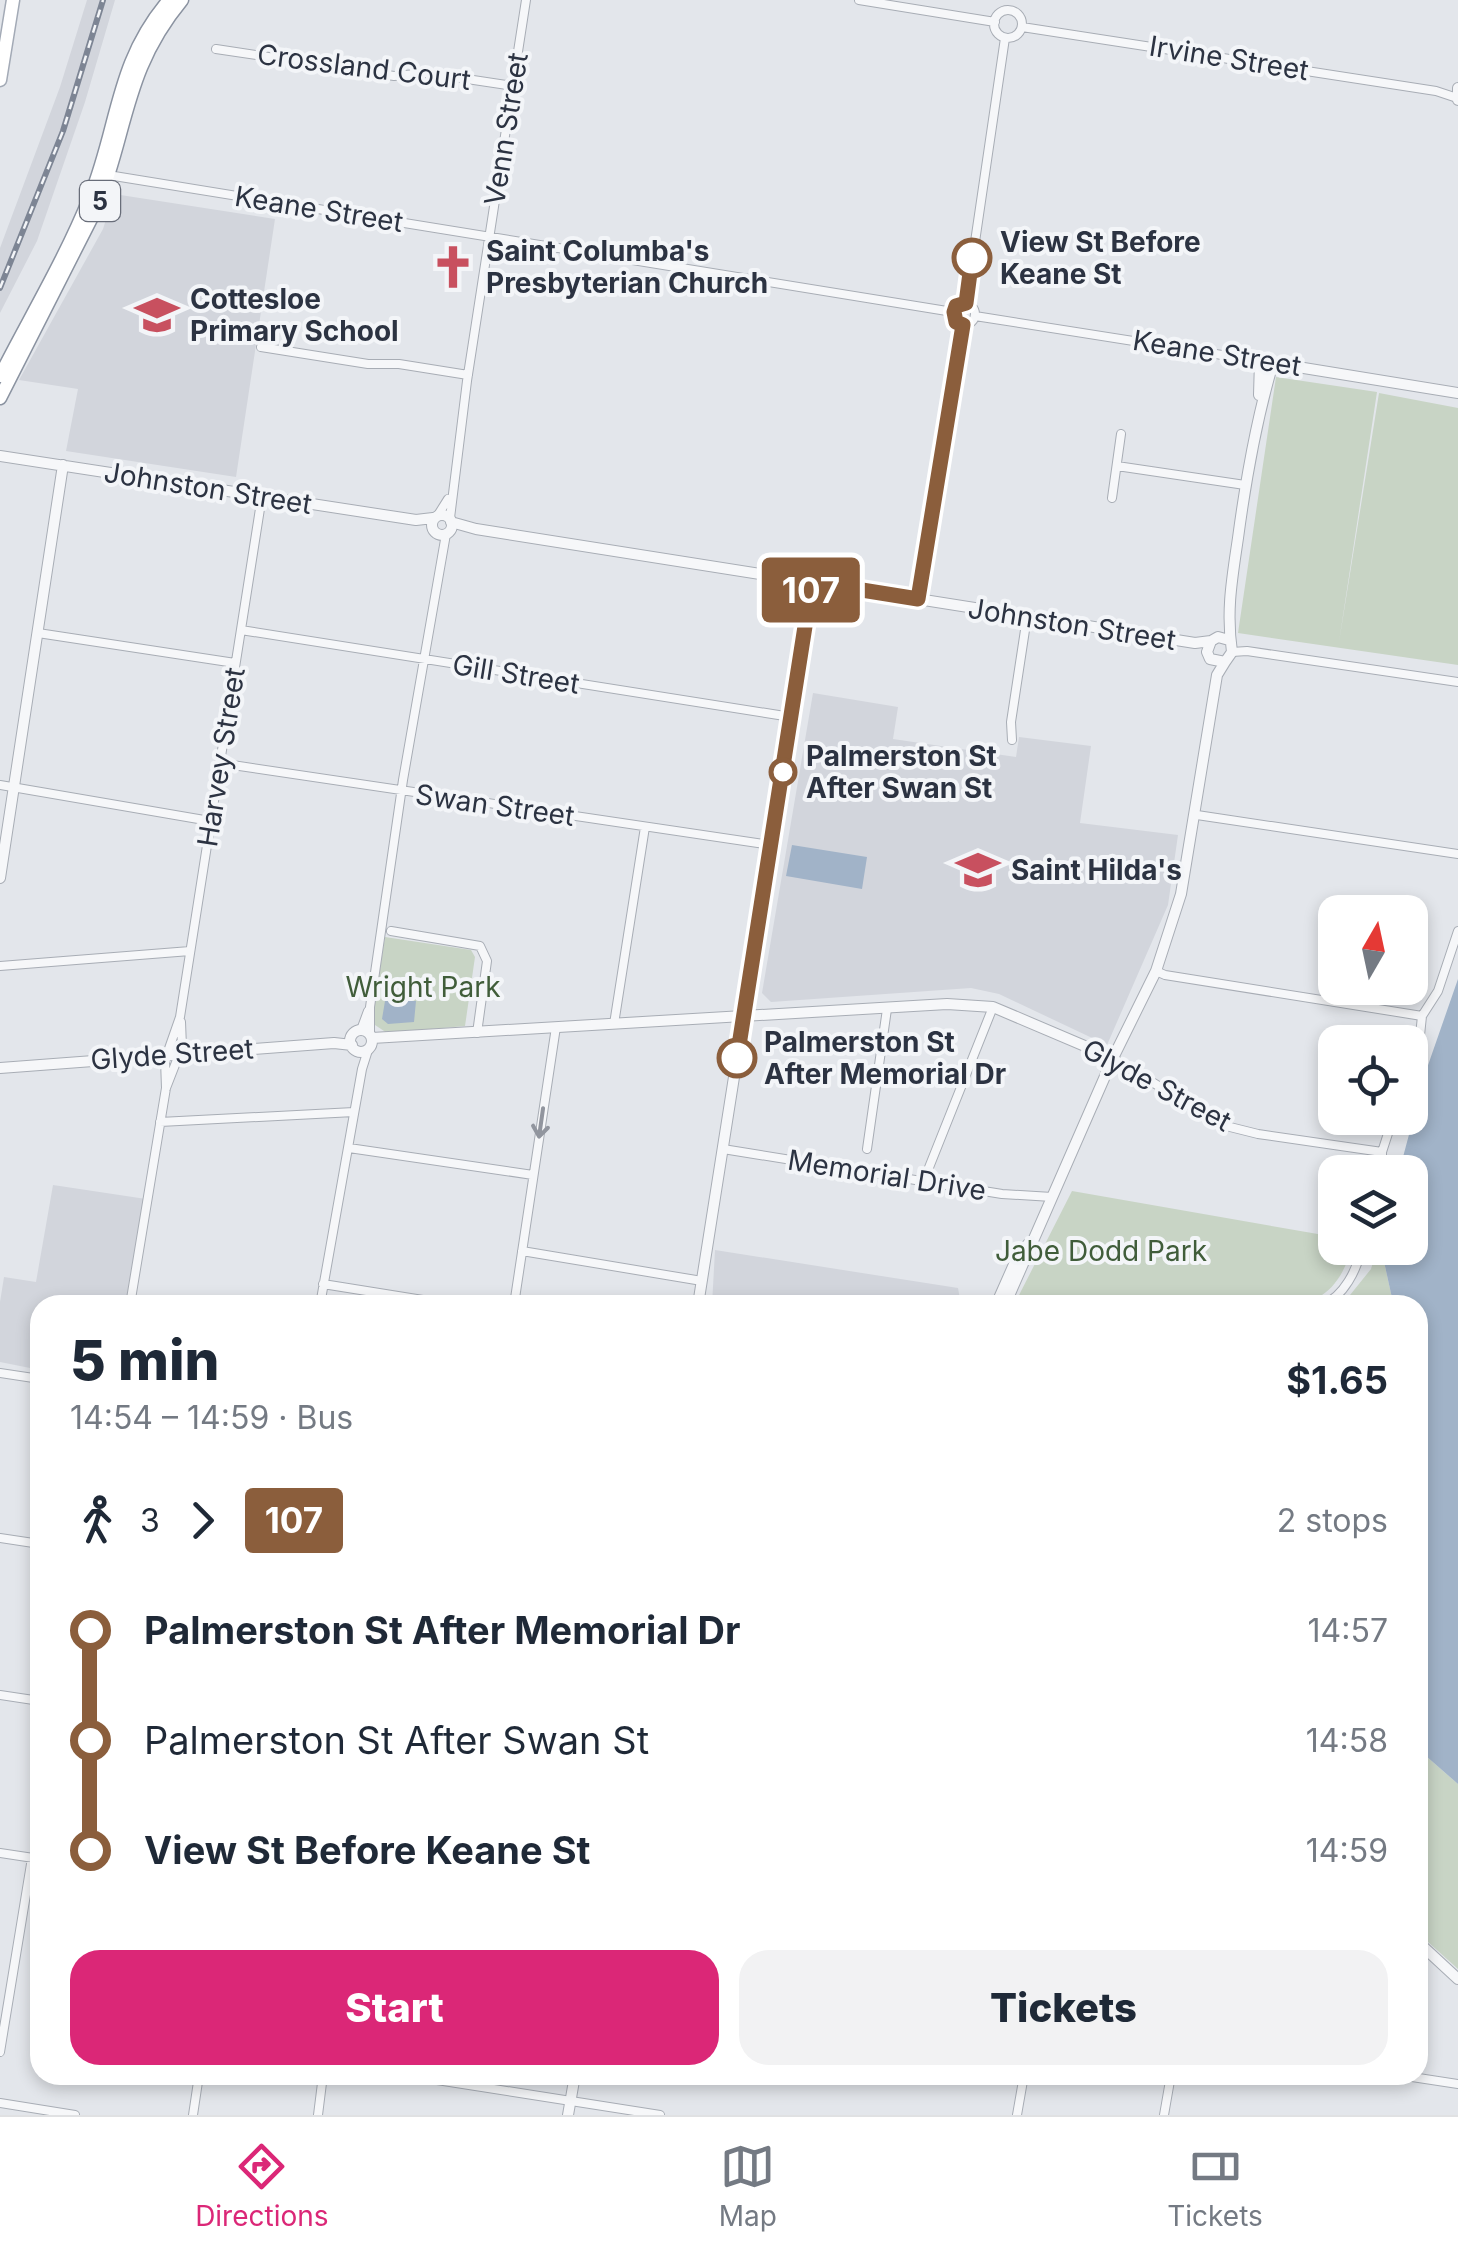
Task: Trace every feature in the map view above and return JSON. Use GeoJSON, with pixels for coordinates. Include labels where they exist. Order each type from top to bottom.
{"type":"FeatureCollection","features":[{"type":"Feature","properties":{"kind":"main road"},"geometry":{"type":"LineString","coordinates":[[0,80],[12,0]]}},
{"type":"Feature","properties":{"kind":"main road","name":"5"},"geometry":{"type":"LineString","coordinates":[[0,398],[97,208],[126,71],[146,30],[169,0]]}},
{"type":"Feature","properties":{"kind":"main road","name":"5"},"geometry":{"type":"LineString","coordinates":[[0,376],[104,174],[140,64],[182,0]]}},
{"type":"Feature","properties":{"kind":"street","name":"Venn Street"},"geometry":{"type":"LineString","coordinates":[[322,1295],[362,1069],[401,791],[442,550],[442,525],[451,495],[526,0]]}},
{"type":"Feature","properties":{"kind":"street"},"geometry":{"type":"LineString","coordinates":[[859,0],[995,22]]}},
{"type":"Feature","properties":{"kind":"street"},"geometry":{"type":"LineString","coordinates":[[1012,11],[1015,0]]}},
{"type":"Feature","properties":{"kind":"street"},"geometry":{"type":"LineString","coordinates":[[1012,11],[1021,18],[1022,27],[1018,35],[1005,38],[998,34],[995,22],[1002,12],[1012,11]]}},
{"type":"Feature","properties":{"kind":"street","name":"Irvine Street"},"geometry":{"type":"LineString","coordinates":[[1022,27],[1436,91],[1457,99]]}},
{"type":"Feature","properties":{"kind":"street"},"geometry":{"type":"LineString","coordinates":[[966,303],[1005,38]]}},
{"type":"Feature","properties":{"kind":"street","name":"Crossland Court"},"geometry":{"type":"LineString","coordinates":[[216,49],[394,76],[427,73],[512,86]]}},
{"type":"Feature","properties":{"kind":"street"},"geometry":{"type":"LineString","coordinates":[[1457,99],[1458,88]]}},
{"type":"Feature","properties":{"kind":"street","name":"Irvine Street"},"geometry":{"type":"LineString","coordinates":[[1436,91],[1458,88]]}},
{"type":"Feature","properties":{"kind":"street","name":"Keane Street"},"geometry":{"type":"LineString","coordinates":[[104,174],[954,312]]}},
{"type":"Feature","properties":{"kind":"street"},"geometry":{"type":"LineString","coordinates":[[966,303],[972,306],[975,316],[963,325],[956,322],[954,312],[956,306],[966,303]]}},
{"type":"Feature","properties":{"kind":"street","name":"Keane Street"},"geometry":{"type":"LineString","coordinates":[[975,316],[1458,391]]}},
{"type":"Feature","properties":{"kind":"street"},"geometry":{"type":"LineString","coordinates":[[918,599],[963,325]]}},
{"type":"Feature","properties":{"kind":"street"},"geometry":{"type":"LineString","coordinates":[[261,348],[468,375]]}},
{"type":"Feature","properties":{"kind":"street"},"geometry":{"type":"LineString","coordinates":[[1009,1295],[1113,1058],[1156,971],[1182,894],[1266,362]]}},
{"type":"Feature","properties":{"kind":"street"},"geometry":{"type":"LineString","coordinates":[[1112,498],[1121,434]]}},
{"type":"Feature","properties":{"kind":"street","name":"Johnston Street"},"geometry":{"type":"LineString","coordinates":[[0,456],[1458,682]]}},
{"type":"Feature","properties":{"kind":"street"},"geometry":{"type":"LineString","coordinates":[[0,878],[63,465]]}},
{"type":"Feature","properties":{"kind":"street"},"geometry":{"type":"LineString","coordinates":[[1117,466],[1245,485]]}},
{"type":"Feature","properties":{"kind":"street","name":"Harvey Street"},"geometry":{"type":"LineString","coordinates":[[166,1088],[180,1053],[180,1017],[262,496]]}},
{"type":"Feature","properties":{"kind":"street"},"geometry":{"type":"LineString","coordinates":[[700,1295],[812,582]]}},
{"type":"Feature","properties":{"kind":"street"},"geometry":{"type":"LineString","coordinates":[[1012,740],[1011,722],[1027,617]]}},
{"type":"Feature","properties":{"kind":"street","name":"Gill Street"},"geometry":{"type":"LineString","coordinates":[[241,630],[791,717]]}},
{"type":"Feature","properties":{"kind":"street"},"geometry":{"type":"LineString","coordinates":[[38,632],[235,663]]}},
{"type":"Feature","properties":{"kind":"street","name":"Swan Street"},"geometry":{"type":"LineString","coordinates":[[219,763],[771,845]]}},
{"type":"Feature","properties":{"kind":"street"},"geometry":{"type":"LineString","coordinates":[[0,785],[210,821]]}},
{"type":"Feature","properties":{"kind":"street"},"geometry":{"type":"LineString","coordinates":[[1197,815],[1458,854]]}},
{"type":"Feature","properties":{"kind":"street"},"geometry":{"type":"LineString","coordinates":[[614,1024],[644,827]]}},
{"type":"Feature","properties":{"kind":"street"},"geometry":{"type":"LineString","coordinates":[[391,931],[480,946],[487,962],[477,1033]]}},
{"type":"Feature","properties":{"kind":"street"},"geometry":{"type":"LineString","coordinates":[[1421,1025],[1422,1016],[1438,991],[1458,931]]}},
{"type":"Feature","properties":{"kind":"street"},"geometry":{"type":"LineString","coordinates":[[0,966],[190,952]]}},
{"type":"Feature","properties":{"kind":"street"},"geometry":{"type":"LineString","coordinates":[[1156,971],[1422,1016]]}},
{"type":"Feature","properties":{"kind":"street","name":"Glyde Street"},"geometry":{"type":"LineString","coordinates":[[3,1066],[946,1004],[992,1008],[1113,1058],[1222,1125],[1382,1152]]}},
{"type":"Feature","properties":{"kind":"street"},"geometry":{"type":"LineString","coordinates":[[924,1180],[992,1008]]}},
{"type":"Feature","properties":{"kind":"street"},"geometry":{"type":"LineString","coordinates":[[866,1149],[887,1009]]}},
{"type":"Feature","properties":{"kind":"street","name":"Harvey Street"},"geometry":{"type":"LineString","coordinates":[[132,1295],[166,1088],[167,1054],[180,1017]]}},
{"type":"Feature","properties":{"kind":"street"},"geometry":{"type":"LineString","coordinates":[[516,1295],[556,1027]]}},
{"type":"Feature","properties":{"kind":"street"},"geometry":{"type":"LineString","coordinates":[[160,1122],[354,1112]]}},
{"type":"Feature","properties":{"kind":"street"},"geometry":{"type":"LineString","coordinates":[[1382,1152],[1388,1135]]}},
{"type":"Feature","properties":{"kind":"street"},"geometry":{"type":"LineString","coordinates":[[349,1148],[534,1175]]}},
{"type":"Feature","properties":{"kind":"street","name":"Memorial Drive"},"geometry":{"type":"LineString","coordinates":[[723,1149],[1002,1194],[1052,1198]]}},
{"type":"Feature","properties":{"kind":"street"},"geometry":{"type":"LineString","coordinates":[[1000,1295],[1015,1262],[1034,1236]]}},
{"type":"Feature","properties":{"kind":"street"},"geometry":{"type":"LineString","coordinates":[[522,1252],[702,1282]]}},
{"type":"Feature","properties":{"kind":"street"},"geometry":{"type":"LineString","coordinates":[[1337,1295],[1357,1265]]}},
{"type":"Feature","properties":{"kind":"street"},"geometry":{"type":"LineString","coordinates":[[324,1284],[392,1295]]}},
{"type":"Feature","properties":{"kind":"street"},"geometry":{"type":"LineString","coordinates":[[0,1373],[30,1378]]}},
{"type":"Feature","properties":{"kind":"street"},"geometry":{"type":"LineString","coordinates":[[0,1538],[30,1542]]}},
{"type":"Feature","properties":{"kind":"street"},"geometry":{"type":"LineString","coordinates":[[0,1695],[30,1700]]}},
{"type":"Feature","properties":{"kind":"street"},"geometry":{"type":"LineString","coordinates":[[0,1853],[30,1858]]}},
{"type":"Feature","properties":{"kind":"street"},"geometry":{"type":"LineString","coordinates":[[0,2052],[30,1891]]}},
{"type":"Feature","properties":{"kind":"street"},"geometry":{"type":"LineString","coordinates":[[1428,1951],[1458,1979]]}},
{"type":"Feature","properties":{"kind":"street"},"geometry":{"type":"LineString","coordinates":[[1428,2079],[1458,2084]]}},
{"type":"Feature","properties":{"kind":"street"},"geometry":{"type":"LineString","coordinates":[[193,2115],[198,2085]]}},
{"type":"Feature","properties":{"kind":"street"},"geometry":{"type":"LineString","coordinates":[[318,2115],[322,2085]]}},
{"type":"Feature","properties":{"kind":"street"},"geometry":{"type":"LineString","coordinates":[[469,2085],[660,2115]]}},
{"type":"Feature","properties":{"kind":"street"},"geometry":{"type":"LineString","coordinates":[[568,2115],[573,2085]]}},
{"type":"Feature","properties":{"kind":"street"},"geometry":{"type":"LineString","coordinates":[[1017,2115],[1022,2085]]}},
{"type":"Feature","properties":{"kind":"street"},"geometry":{"type":"LineString","coordinates":[[1164,2115],[1169,2085]]}},
{"type":"Feature","properties":{"kind":"street"},"geometry":{"type":"LineString","coordinates":[[0,2103],[75,2115]]}},
{"type":"Feature","properties":{"kind":"shaded area"},"geometry":{"type":"Polygon","coordinates":[[[87,0],[115,0],[37,241],[0,313],[0,248],[60,87],[87,0]]]}},
{"type":"Feature","properties":{"kind":"shaded area","name":"Cottesloe Primary School"},"geometry":{"type":"Polygon","coordinates":[[[114,194],[275,219],[236,477],[66,451],[78,389],[19,380],[103,229],[114,194]]]}},
{"type":"Feature","properties":{"kind":"shaded area","name":"Saint Hilda's"},"geometry":{"type":"Polygon","coordinates":[[[813,693],[898,707],[893,739],[1016,757],[1019,737],[1091,746],[1080,823],[1178,835],[1168,905],[1107,1045],[999,994],[971,988],[771,1002],[762,993],[813,693]]]}},
{"type":"Feature","properties":{"kind":"shaded area"},"geometry":{"type":"Polygon","coordinates":[[[53,1185],[146,1199],[131,1295],[30,1295],[30,1368],[0,1362],[4,1277],[36,1282],[53,1185]]]}},
{"type":"Feature","properties":{"kind":"shaded area"},"geometry":{"type":"Polygon","coordinates":[[[715,1250],[958,1288],[959,1295],[713,1295],[715,1250]]]}},
{"type":"Feature","properties":{"kind":"green space"},"geometry":{"type":"Polygon","coordinates":[[[1276,377],[1377,392],[1339,642],[1379,393],[1458,408],[1458,665],[1238,633],[1276,377]]]}},
{"type":"Feature","properties":{"kind":"green space","name":"Wright Park"},"geometry":{"type":"Polygon","coordinates":[[[385,937],[471,950],[475,957],[465,1026],[387,1033],[375,1025],[373,1015],[385,937]]]}},
{"type":"Feature","properties":{"kind":"green space","name":"Jabe Dodd Park"},"geometry":{"type":"Polygon","coordinates":[[[1072,1191],[1318,1234],[1318,1265],[1345,1265],[1331,1288],[1321,1295],[1019,1295],[1072,1191]]]}},
{"type":"Feature","properties":{"kind":"green space"},"geometry":{"type":"Polygon","coordinates":[[[1372,1265],[1385,1265],[1391,1295],[1350,1295],[1372,1265]]]}},
{"type":"Feature","properties":{"kind":"green space"},"geometry":{"type":"Polygon","coordinates":[[[1428,1758],[1458,1784],[1458,1969],[1428,1942],[1428,1758]]]}},
{"type":"Feature","properties":{"kind":"water"},"geometry":{"type":"Polygon","coordinates":[[[792,845],[867,857],[862,889],[786,876],[792,845]]]}},
{"type":"Feature","properties":{"kind":"water"},"geometry":{"type":"Polygon","coordinates":[[[1458,979],[1458,1784],[1428,1758],[1428,1295],[1391,1295],[1385,1265],[1428,1265],[1428,1155],[1404,1155],[1409,1135],[1428,1135],[1428,1065],[1458,979]]]}},
{"type":"Feature","properties":{"kind":"water"},"geometry":{"type":"Polygon","coordinates":[[[385,1001],[416,1001],[414,1022],[388,1024],[382,1019],[385,1001]]]}},
{"type":"Feature","properties":{"kind":"railway"},"geometry":{"type":"LineString","coordinates":[[0,288],[63,131],[103,0]]}},
{"type":"Feature","properties":{"kind":"bus line","name":"107"},"geometry":{"type":"LineString","coordinates":[[737,1058],[812,582],[918,599],[963,325],[953,315],[956,306],[966,303],[972,258]]}},
{"type":"Feature","properties":{"kind":"place","name":"View St Before Keane St"},"geometry":{"type":"Point","coordinates":[972,258]}},
{"type":"Feature","properties":{"kind":"place","name":"Saint Columba's Presbyterian Church"},"geometry":{"type":"Point","coordinates":[453,267]}},
{"type":"Feature","properties":{"kind":"place","name":"Cottesloe Primary School"},"geometry":{"type":"Point","coordinates":[157,315]}},
{"type":"Feature","properties":{"kind":"place","name":"Palmerston St After Swan St"},"geometry":{"type":"Point","coordinates":[783,772]}},
{"type":"Feature","properties":{"kind":"place","name":"Saint Hilda's"},"geometry":{"type":"Point","coordinates":[978,870]}},
{"type":"Feature","properties":{"kind":"place","name":"Palmerston St After Memorial Dr"},"geometry":{"type":"Point","coordinates":[737,1058]}}]}
